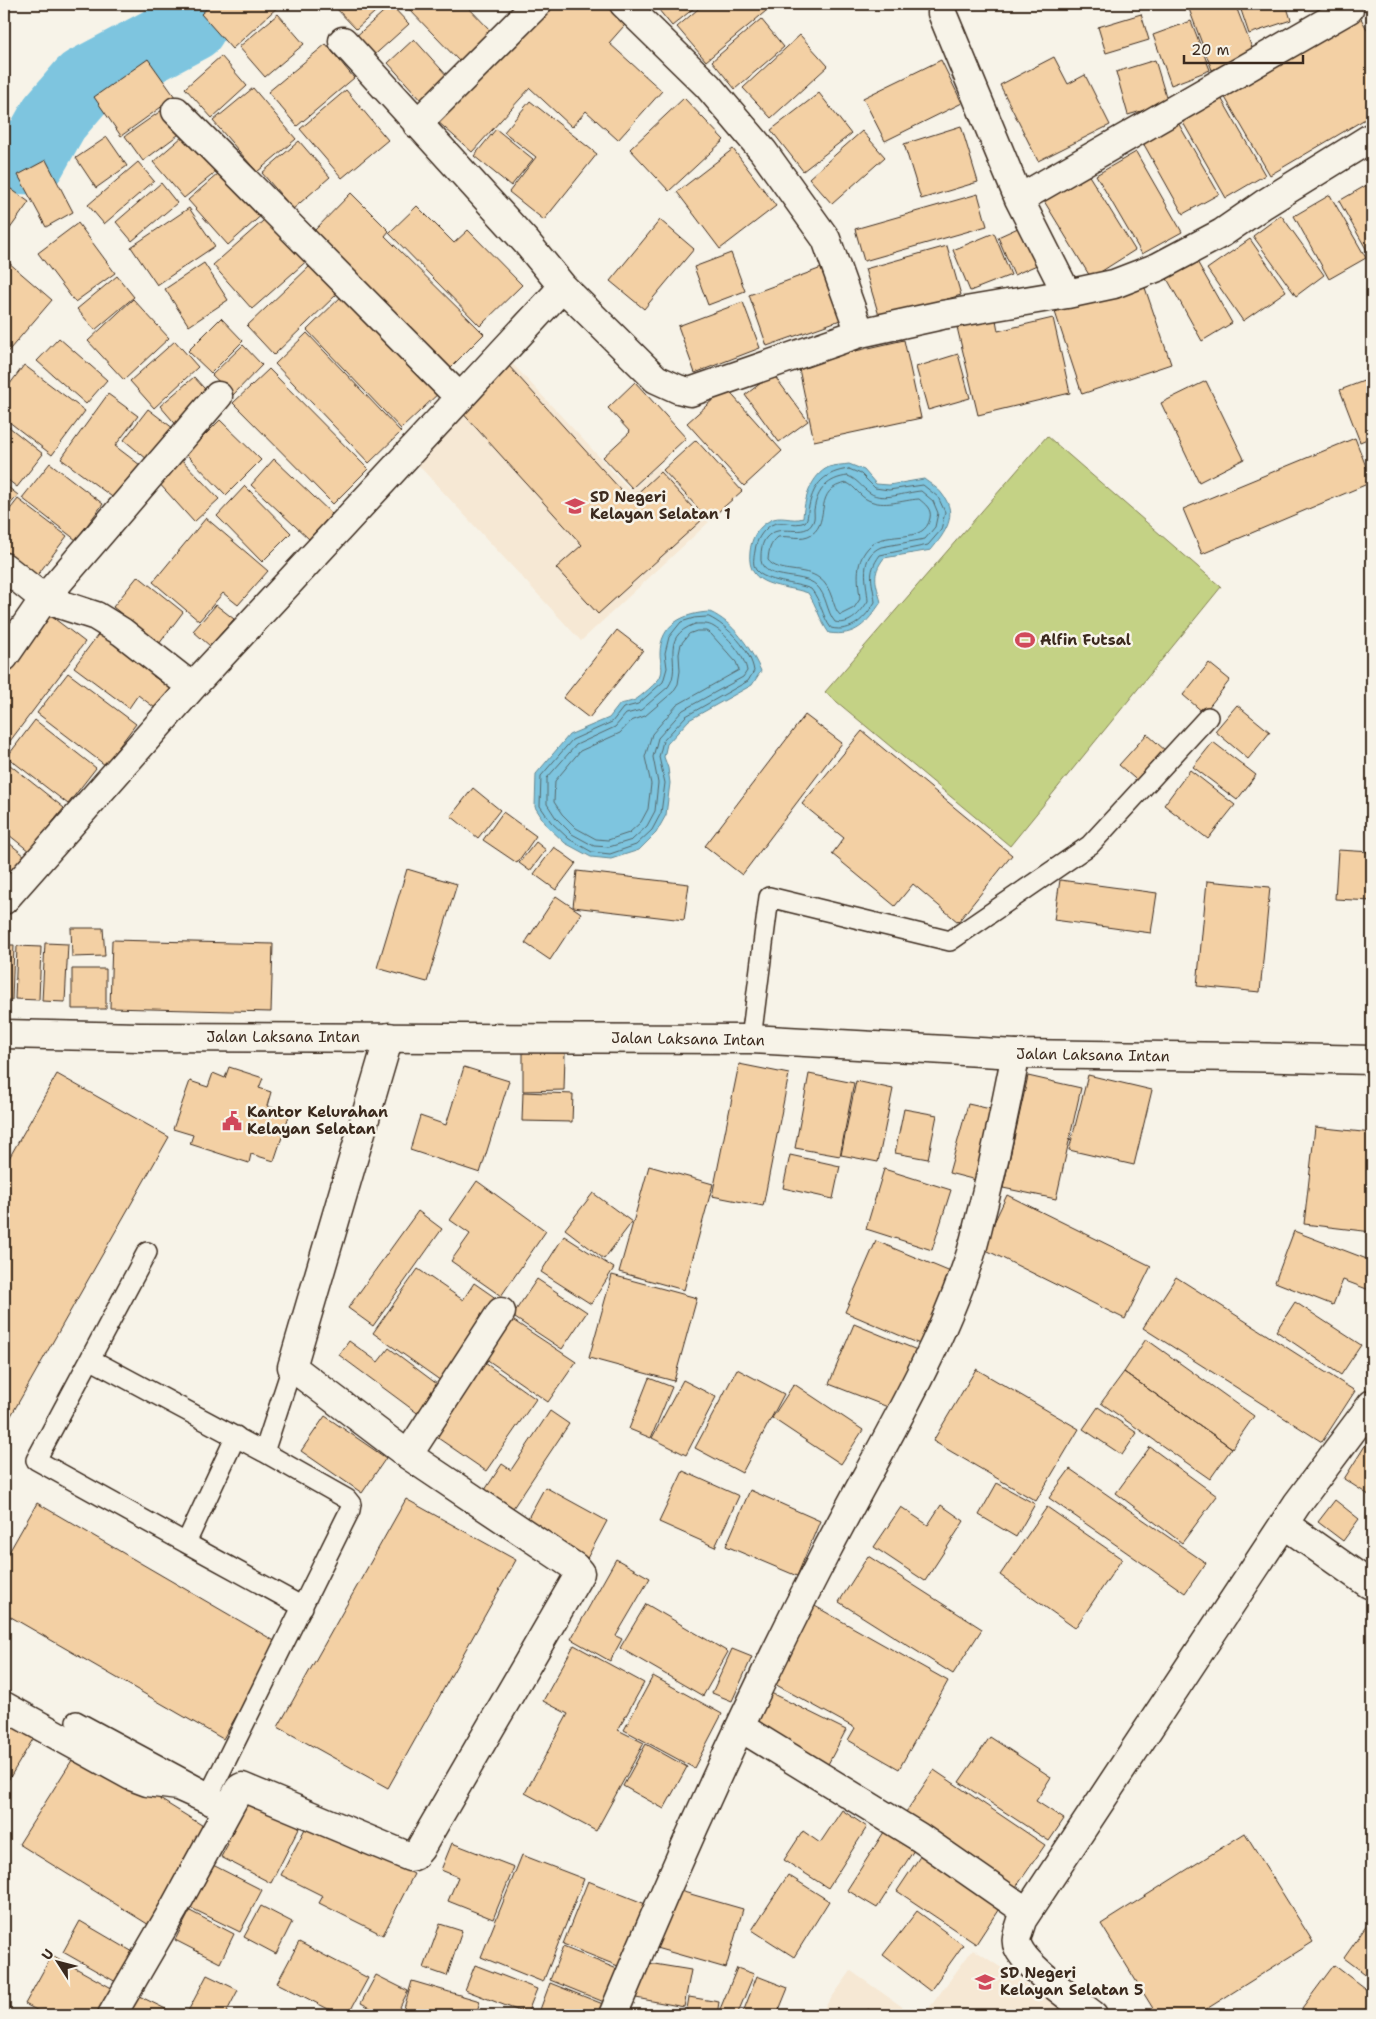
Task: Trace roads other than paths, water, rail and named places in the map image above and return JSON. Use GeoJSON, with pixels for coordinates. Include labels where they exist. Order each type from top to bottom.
{"type":"FeatureCollection","features":[{"type":"Feature","properties":{"kind":"street"},"geometry":{"type":"LineString","coordinates":[[417,124],[537,4]]}},
{"type":"Feature","properties":{"kind":"street"},"geometry":{"type":"LineString","coordinates":[[624,4],[708,86],[763,151],[826,239],[860,333]]}},
{"type":"Feature","properties":{"kind":"street"},"geometry":{"type":"LineString","coordinates":[[1019,199],[1349,9]]}},
{"type":"Feature","properties":{"kind":"street"},"geometry":{"type":"LineString","coordinates":[[942,13],[1019,199],[1067,294]]}},
{"type":"Feature","properties":{"kind":"street"},"geometry":{"type":"LineString","coordinates":[[343,40],[417,124],[527,243],[563,287],[656,379],[690,392],[860,333],[942,315],[1067,294],[1114,284],[1158,267],[1222,233],[1264,204],[1372,137]]}},
{"type":"Feature","properties":{"kind":"street"},"geometry":{"type":"LineString","coordinates":[[176,111],[459,397]]}},
{"type":"Feature","properties":{"kind":"street"},"geometry":{"type":"LineString","coordinates":[[4,900],[192,687],[563,287]]}},
{"type":"Feature","properties":{"kind":"street"},"geometry":{"type":"LineString","coordinates":[[4,658],[44,599],[218,396]]}},
{"type":"Feature","properties":{"kind":"street"},"geometry":{"type":"LineString","coordinates":[[4,567],[44,599],[96,616],[122,632],[192,687]]}},
{"type":"Feature","properties":{"kind":"street","name":"Jalan Laksana Intan"},"geometry":{"type":"LineString","coordinates":[[4,1034],[140,1037],[752,1039],[1016,1054],[1372,1060]]}},
{"type":"Feature","properties":{"kind":"street"},"geometry":{"type":"LineString","coordinates":[[112,2015],[173,1910],[236,1792],[242,1787],[410,1857],[414,1856],[420,1849],[580,1573],[575,1567],[408,1455],[292,1366],[389,1037]]}},
{"type":"Feature","properties":{"kind":"street"},"geometry":{"type":"LineString","coordinates":[[613,2015],[665,1890],[740,1728],[826,1550],[893,1429],[942,1330],[970,1258],[990,1178],[1016,1054]]}},
{"type":"Feature","properties":{"kind":"street"},"geometry":{"type":"LineString","coordinates":[[408,1455],[501,1312]]}},
{"type":"Feature","properties":{"kind":"street"},"geometry":{"type":"LineString","coordinates":[[1093,2015],[1029,1963],[1017,1946],[1017,1934],[1027,1912],[1284,1524],[1372,1404]]}},
{"type":"Feature","properties":{"kind":"street"},"geometry":{"type":"LineString","coordinates":[[1284,1524],[1369,1584],[1372,1584]]}},
{"type":"Feature","properties":{"kind":"street"},"geometry":{"type":"LineString","coordinates":[[4,1706],[131,1776],[147,1782],[178,1786],[227,1808]]}},
{"type":"Feature","properties":{"kind":"street"},"geometry":{"type":"LineString","coordinates":[[740,1728],[919,1837],[1027,1912]]}},
{"type":"Feature","properties":{"kind":"lane"},"geometry":{"type":"LineString","coordinates":[[752,1039],[769,897],[950,941],[1090,845],[1208,717]]}},
{"type":"Feature","properties":{"kind":"lane"},"geometry":{"type":"LineString","coordinates":[[147,1252],[36,1460],[303,1607]]}},
{"type":"Feature","properties":{"kind":"lane"},"geometry":{"type":"LineString","coordinates":[[76,1721],[210,1793],[303,1607],[350,1510],[351,1504],[346,1499],[236,1436],[90,1359]]}},
{"type":"Feature","properties":{"kind":"lane"},"geometry":{"type":"LineString","coordinates":[[264,1452],[292,1366]]}},
{"type":"Feature","properties":{"kind":"lane"},"geometry":{"type":"LineString","coordinates":[[186,1543],[236,1436]]}},
{"type":"Feature","properties":{"kind":"water"},"geometry":{"type":"Polygon","coordinates":[[[849,464],[864,470],[876,484],[889,485],[924,479],[942,494],[947,502],[950,516],[945,530],[931,550],[884,558],[876,574],[876,584],[881,602],[860,627],[847,633],[838,634],[829,633],[808,593],[778,586],[760,579],[754,573],[750,564],[750,552],[755,534],[769,521],[777,518],[803,518],[807,496],[817,476],[831,466],[849,464]]]}},
{"type":"Feature","properties":{"kind":"water"},"geometry":{"type":"Polygon","coordinates":[[[710,612],[727,622],[734,629],[752,653],[761,671],[752,685],[689,720],[667,744],[664,757],[670,783],[666,815],[656,833],[639,850],[611,859],[591,857],[565,843],[547,826],[535,807],[536,774],[569,735],[609,718],[620,704],[635,700],[656,682],[662,671],[661,644],[664,635],[675,622],[691,615],[710,612]]]}},
{"type":"Feature","properties":{"kind":"waterway"},"geometry":{"type":"LineString","coordinates":[[4,155],[10,158],[31,159],[54,118],[84,83],[191,26],[204,4]]}},
{"type":"Feature","properties":{"kind":"place","name":"SD Negeri Kelayan Selatan 1"},"geometry":{"type":"Point","coordinates":[575,506]}},
{"type":"Feature","properties":{"kind":"place","name":"Alfin Futsal"},"geometry":{"type":"Point","coordinates":[1025,640]}},
{"type":"Feature","properties":{"kind":"place","name":"Kantor Kelurahan Kelayan Selatan"},"geometry":{"type":"Point","coordinates":[232,1121]}},
{"type":"Feature","properties":{"kind":"place","name":"SD Negeri Kelayan Selatan 5"},"geometry":{"type":"Point","coordinates":[985,1982]}}]}
